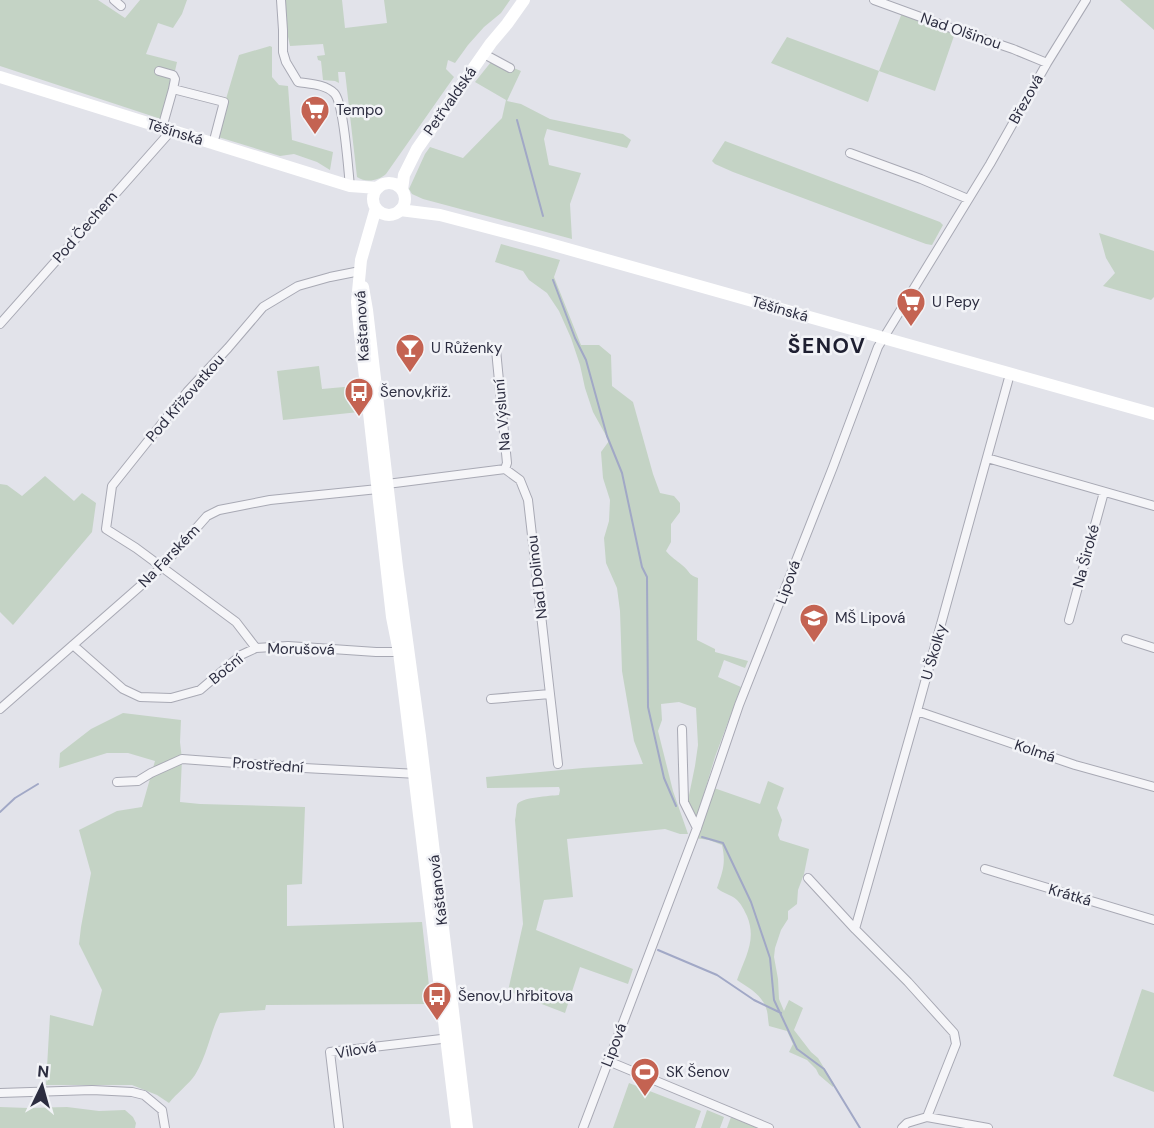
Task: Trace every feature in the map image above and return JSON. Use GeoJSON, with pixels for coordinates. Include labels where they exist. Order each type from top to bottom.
{"type":"FeatureCollection","features":[{"type":"Feature","properties":{"kind":"main road","name":"Petřvaldská"},"geometry":{"type":"LineString","coordinates":[[404,194],[404,175],[417,149],[524,0]]}},
{"type":"Feature","properties":{"kind":"main road","name":"Těšínská"},"geometry":{"type":"LineString","coordinates":[[2,78],[378,195]]}},
{"type":"Feature","properties":{"kind":"main road","name":"Petřvaldská"},"geometry":{"type":"LineString","coordinates":[[378,195],[406,159],[417,149]]}},
{"type":"Feature","properties":{"kind":"main road"},"geometry":{"type":"LineString","coordinates":[[367,236],[395,213],[404,205],[404,194],[395,184],[378,195],[382,213],[395,213]]}},
{"type":"Feature","properties":{"kind":"main road","name":"Těšínská"},"geometry":{"type":"LineString","coordinates":[[404,194],[440,215]]}},
{"type":"Feature","properties":{"kind":"main road","name":"Kaštanová"},"geometry":{"type":"LineString","coordinates":[[378,195],[361,260],[357,302],[382,486],[392,617],[404,652],[451,1038],[457,1128]]}},
{"type":"Feature","properties":{"kind":"main road","name":"Těšínská"},"geometry":{"type":"LineString","coordinates":[[395,213],[440,215],[1154,414]]}},
{"type":"Feature","properties":{"kind":"main road","name":"Kaštanová"},"geometry":{"type":"LineString","coordinates":[[451,1038],[467,1128]]}},
{"type":"Feature","properties":{"kind":"street"},"geometry":{"type":"LineString","coordinates":[[281,0],[286,62],[298,82],[319,85],[332,91],[338,98],[350,186]]}},
{"type":"Feature","properties":{"kind":"street","name":"Nad Olšinou"},"geometry":{"type":"LineString","coordinates":[[874,0],[1047,63]]}},
{"type":"Feature","properties":{"kind":"street","name":"Březová"},"geometry":{"type":"LineString","coordinates":[[883,338],[990,164],[1047,63],[1086,0]]}},
{"type":"Feature","properties":{"kind":"street","name":"Petřvaldská"},"geometry":{"type":"LineString","coordinates":[[484,54],[510,68]]}},
{"type":"Feature","properties":{"kind":"street"},"geometry":{"type":"LineString","coordinates":[[159,71],[173,75],[175,79],[166,129]]}},
{"type":"Feature","properties":{"kind":"street"},"geometry":{"type":"LineString","coordinates":[[173,88],[224,102],[213,144]]}},
{"type":"Feature","properties":{"kind":"street","name":"Pod Čechem"},"geometry":{"type":"LineString","coordinates":[[0,324],[166,129]]}},
{"type":"Feature","properties":{"kind":"street"},"geometry":{"type":"LineString","coordinates":[[850,153],[968,199]]}},
{"type":"Feature","properties":{"kind":"street","name":"Pod Křižovatkou"},"geometry":{"type":"LineString","coordinates":[[162,567],[106,529],[112,486],[187,392],[263,307],[298,286],[360,271]]}},
{"type":"Feature","properties":{"kind":"street","name":"Lipová"},"geometry":{"type":"LineString","coordinates":[[583,1128],[697,828],[739,705],[883,338]]}},
{"type":"Feature","properties":{"kind":"street","name":"Na Výsluní"},"geometry":{"type":"LineString","coordinates":[[382,486],[505,469],[507,463],[496,350]]}},
{"type":"Feature","properties":{"kind":"street","name":"U Školky"},"geometry":{"type":"LineString","coordinates":[[855,928],[1010,374]]}},
{"type":"Feature","properties":{"kind":"street"},"geometry":{"type":"LineString","coordinates":[[987,458],[1154,506]]}},
{"type":"Feature","properties":{"kind":"street","name":"Nad Dolinou"},"geometry":{"type":"LineString","coordinates":[[505,469],[520,480],[528,500],[558,764]]}},
{"type":"Feature","properties":{"kind":"street","name":"Na Farském"},"geometry":{"type":"LineString","coordinates":[[0,709],[162,567],[207,516],[219,510],[270,500],[382,486]]}},
{"type":"Feature","properties":{"kind":"street","name":"Na Široké"},"geometry":{"type":"LineString","coordinates":[[1069,620],[1104,492]]}},
{"type":"Feature","properties":{"kind":"street","name":"Morušová"},"geometry":{"type":"LineString","coordinates":[[162,567],[236,622],[256,648],[288,646],[404,652]]}},
{"type":"Feature","properties":{"kind":"street"},"geometry":{"type":"LineString","coordinates":[[1126,639],[1154,648]]}},
{"type":"Feature","properties":{"kind":"street","name":"Boční"},"geometry":{"type":"LineString","coordinates":[[73,645],[123,689],[140,697],[171,698],[200,690],[241,655],[256,648]]}},
{"type":"Feature","properties":{"kind":"street"},"geometry":{"type":"LineString","coordinates":[[491,699],[550,694]]}},
{"type":"Feature","properties":{"kind":"street","name":"Kolmá"},"geometry":{"type":"LineString","coordinates":[[917,711],[1076,765],[1154,788]]}},
{"type":"Feature","properties":{"kind":"street"},"geometry":{"type":"LineString","coordinates":[[682,729],[684,802],[697,828]]}},
{"type":"Feature","properties":{"kind":"street","name":"Prostřední"},"geometry":{"type":"LineString","coordinates":[[117,782],[138,781],[151,772],[182,759],[419,774]]}},
{"type":"Feature","properties":{"kind":"street","name":"Krátká"},"geometry":{"type":"LineString","coordinates":[[985,869],[1154,920]]}},
{"type":"Feature","properties":{"kind":"street"},"geometry":{"type":"LineString","coordinates":[[808,878],[954,1033],[956,1044],[927,1117]]}},
{"type":"Feature","properties":{"kind":"street","name":"Vilová"},"geometry":{"type":"LineString","coordinates":[[339,1128],[330,1052],[451,1038]]}},
{"type":"Feature","properties":{"kind":"street"},"geometry":{"type":"LineString","coordinates":[[609,1060],[770,1128]]}},
{"type":"Feature","properties":{"kind":"street"},"geometry":{"type":"LineString","coordinates":[[0,1093],[81,1090],[132,1092],[144,1095],[162,1110],[165,1128]]}},
{"type":"Feature","properties":{"kind":"street"},"geometry":{"type":"LineString","coordinates":[[902,1128],[907,1123],[927,1117],[988,1128]]}},
{"type":"Feature","properties":{"kind":"green space"},"geometry":{"type":"Polygon","coordinates":[[[0,0],[98,0],[125,18],[140,0],[187,0],[173,28],[158,23],[146,54],[177,62],[164,120],[0,66],[0,0]]]}},
{"type":"Feature","properties":{"kind":"green space"},"geometry":{"type":"Polygon","coordinates":[[[285,0],[342,0],[345,28],[387,23],[384,0],[510,0],[501,13],[468,45],[455,63],[448,60],[446,69],[454,77],[386,174],[376,180],[368,181],[357,177],[345,72],[338,72],[339,83],[323,80],[321,61],[317,56],[325,55],[323,44],[290,46],[285,0]]]}},
{"type":"Feature","properties":{"kind":"green space"},"geometry":{"type":"Polygon","coordinates":[[[1120,0],[1154,0],[1154,30],[1120,0]]]}},
{"type":"Feature","properties":{"kind":"green space"},"geometry":{"type":"Polygon","coordinates":[[[902,13],[955,33],[935,91],[879,71],[902,13]]]}},
{"type":"Feature","properties":{"kind":"green space"},"geometry":{"type":"Polygon","coordinates":[[[787,37],[879,71],[868,102],[771,63],[787,37]]]}},
{"type":"Feature","properties":{"kind":"green space"},"geometry":{"type":"Polygon","coordinates":[[[272,47],[272,77],[279,85],[288,86],[292,140],[333,152],[330,170],[317,162],[294,154],[280,156],[215,136],[239,55],[272,47]]]}},
{"type":"Feature","properties":{"kind":"green space"},"geometry":{"type":"Polygon","coordinates":[[[495,57],[506,65],[521,71],[507,101],[521,104],[550,119],[623,134],[631,140],[627,148],[547,129],[544,139],[549,165],[581,173],[570,204],[572,239],[423,199],[412,194],[409,189],[430,147],[463,158],[502,118],[506,100],[475,82],[495,57]]]}},
{"type":"Feature","properties":{"kind":"green space"},"geometry":{"type":"Polygon","coordinates":[[[725,141],[943,225],[932,245],[926,244],[733,172],[712,161],[725,141]]]}},
{"type":"Feature","properties":{"kind":"green space"},"geometry":{"type":"Polygon","coordinates":[[[1099,233],[1154,251],[1154,297],[1151,300],[1103,286],[1115,273],[1106,258],[1099,233]]]}},
{"type":"Feature","properties":{"kind":"green space"},"geometry":{"type":"Polygon","coordinates":[[[501,244],[560,260],[554,277],[581,345],[599,345],[611,355],[612,386],[633,402],[660,493],[674,496],[680,503],[680,512],[671,524],[671,542],[666,551],[698,578],[697,640],[715,649],[715,652],[748,661],[745,668],[724,660],[718,677],[741,687],[715,757],[696,820],[688,800],[698,745],[696,708],[679,702],[661,704],[662,720],[658,731],[673,791],[688,834],[665,829],[567,839],[573,897],[544,900],[536,930],[633,969],[628,984],[580,967],[565,1013],[508,991],[523,924],[515,820],[517,805],[524,800],[559,795],[559,787],[487,788],[486,777],[643,764],[634,741],[622,671],[617,588],[606,563],[604,538],[609,521],[610,500],[603,478],[601,452],[609,441],[593,412],[571,338],[559,311],[547,293],[529,280],[523,271],[495,262],[501,244]]]}},
{"type":"Feature","properties":{"kind":"green space"},"geometry":{"type":"Polygon","coordinates":[[[319,366],[322,389],[355,386],[359,412],[283,420],[277,371],[319,366]]]}},
{"type":"Feature","properties":{"kind":"green space"},"geometry":{"type":"Polygon","coordinates":[[[45,476],[74,501],[82,493],[96,503],[92,532],[13,625],[0,612],[0,484],[7,485],[22,496],[45,476]]]}},
{"type":"Feature","properties":{"kind":"green space"},"geometry":{"type":"Polygon","coordinates":[[[123,713],[181,720],[180,802],[305,807],[302,884],[287,885],[287,926],[422,922],[431,1004],[266,1005],[265,1010],[220,1013],[203,1060],[195,1075],[169,1103],[157,1095],[132,1085],[46,1085],[50,1015],[93,1026],[102,990],[79,944],[91,873],[79,830],[117,811],[142,807],[155,761],[128,753],[107,753],[59,768],[60,753],[91,729],[123,713]]]}},
{"type":"Feature","properties":{"kind":"green space"},"geometry":{"type":"Polygon","coordinates":[[[768,781],[784,788],[777,808],[782,820],[778,835],[780,840],[809,849],[798,890],[797,904],[788,911],[788,919],[781,930],[775,948],[779,999],[784,1011],[789,1000],[803,1008],[794,1030],[818,1058],[834,1084],[833,1087],[807,1060],[789,1052],[793,1044],[787,1031],[769,1026],[765,1005],[755,992],[737,980],[749,948],[750,925],[739,902],[717,888],[723,867],[722,845],[695,838],[714,788],[760,804],[768,781]]]}},
{"type":"Feature","properties":{"kind":"green space"},"geometry":{"type":"Polygon","coordinates":[[[1142,989],[1154,993],[1154,1092],[1113,1076],[1142,989]]]}},
{"type":"Feature","properties":{"kind":"green space","name":"SK Šenov"},"geometry":{"type":"Polygon","coordinates":[[[629,1083],[701,1111],[695,1128],[613,1128],[629,1083]]]}},
{"type":"Feature","properties":{"kind":"green space"},"geometry":{"type":"Polygon","coordinates":[[[0,1107],[125,1110],[136,1123],[135,1128],[0,1128],[0,1107]]]}},
{"type":"Feature","properties":{"kind":"green space"},"geometry":{"type":"Polygon","coordinates":[[[707,1110],[724,1117],[720,1128],[701,1128],[707,1110]]]}},
{"type":"Feature","properties":{"kind":"green space"},"geometry":{"type":"Polygon","coordinates":[[[731,1117],[757,1128],[727,1128],[731,1117]]]}},
{"type":"Feature","properties":{"kind":"waterway"},"geometry":{"type":"LineString","coordinates":[[517,120],[543,216]]}},
{"type":"Feature","properties":{"kind":"waterway"},"geometry":{"type":"LineString","coordinates":[[553,280],[586,360],[607,436],[622,473],[642,567],[647,577],[648,707],[664,778],[676,806]]}},
{"type":"Feature","properties":{"kind":"waterway"},"geometry":{"type":"LineString","coordinates":[[0,812],[15,798],[38,784]]}},
{"type":"Feature","properties":{"kind":"waterway"},"geometry":{"type":"LineString","coordinates":[[702,837],[723,843],[751,902],[770,958],[774,1000],[797,1049],[824,1069],[860,1128]]}},
{"type":"Feature","properties":{"kind":"waterway"},"geometry":{"type":"LineString","coordinates":[[658,950],[717,975],[754,1000],[781,1013]]}},
{"type":"Feature","properties":{"kind":"place","name":"Tempo"},"geometry":{"type":"Point","coordinates":[315,136]}},
{"type":"Feature","properties":{"kind":"place","name":"U Pepy"},"geometry":{"type":"Point","coordinates":[911,328]}},
{"type":"Feature","properties":{"kind":"place","name":"U Růženky"},"geometry":{"type":"Point","coordinates":[410,374]}},
{"type":"Feature","properties":{"kind":"place","name":"Šenov,křiž."},"geometry":{"type":"Point","coordinates":[359,418]}},
{"type":"Feature","properties":{"kind":"place","name":"MŠ Lipová"},"geometry":{"type":"Point","coordinates":[814,644]}},
{"type":"Feature","properties":{"kind":"place","name":"Šenov,U hřbitova"},"geometry":{"type":"Point","coordinates":[437,1022]}},
{"type":"Feature","properties":{"kind":"place","name":"SK Šenov"},"geometry":{"type":"Point","coordinates":[645,1098]}},
{"type":"Feature","properties":{"kind":"district","name":"ŠENOV"},"geometry":{"type":"Point","coordinates":[827,346]}}]}
